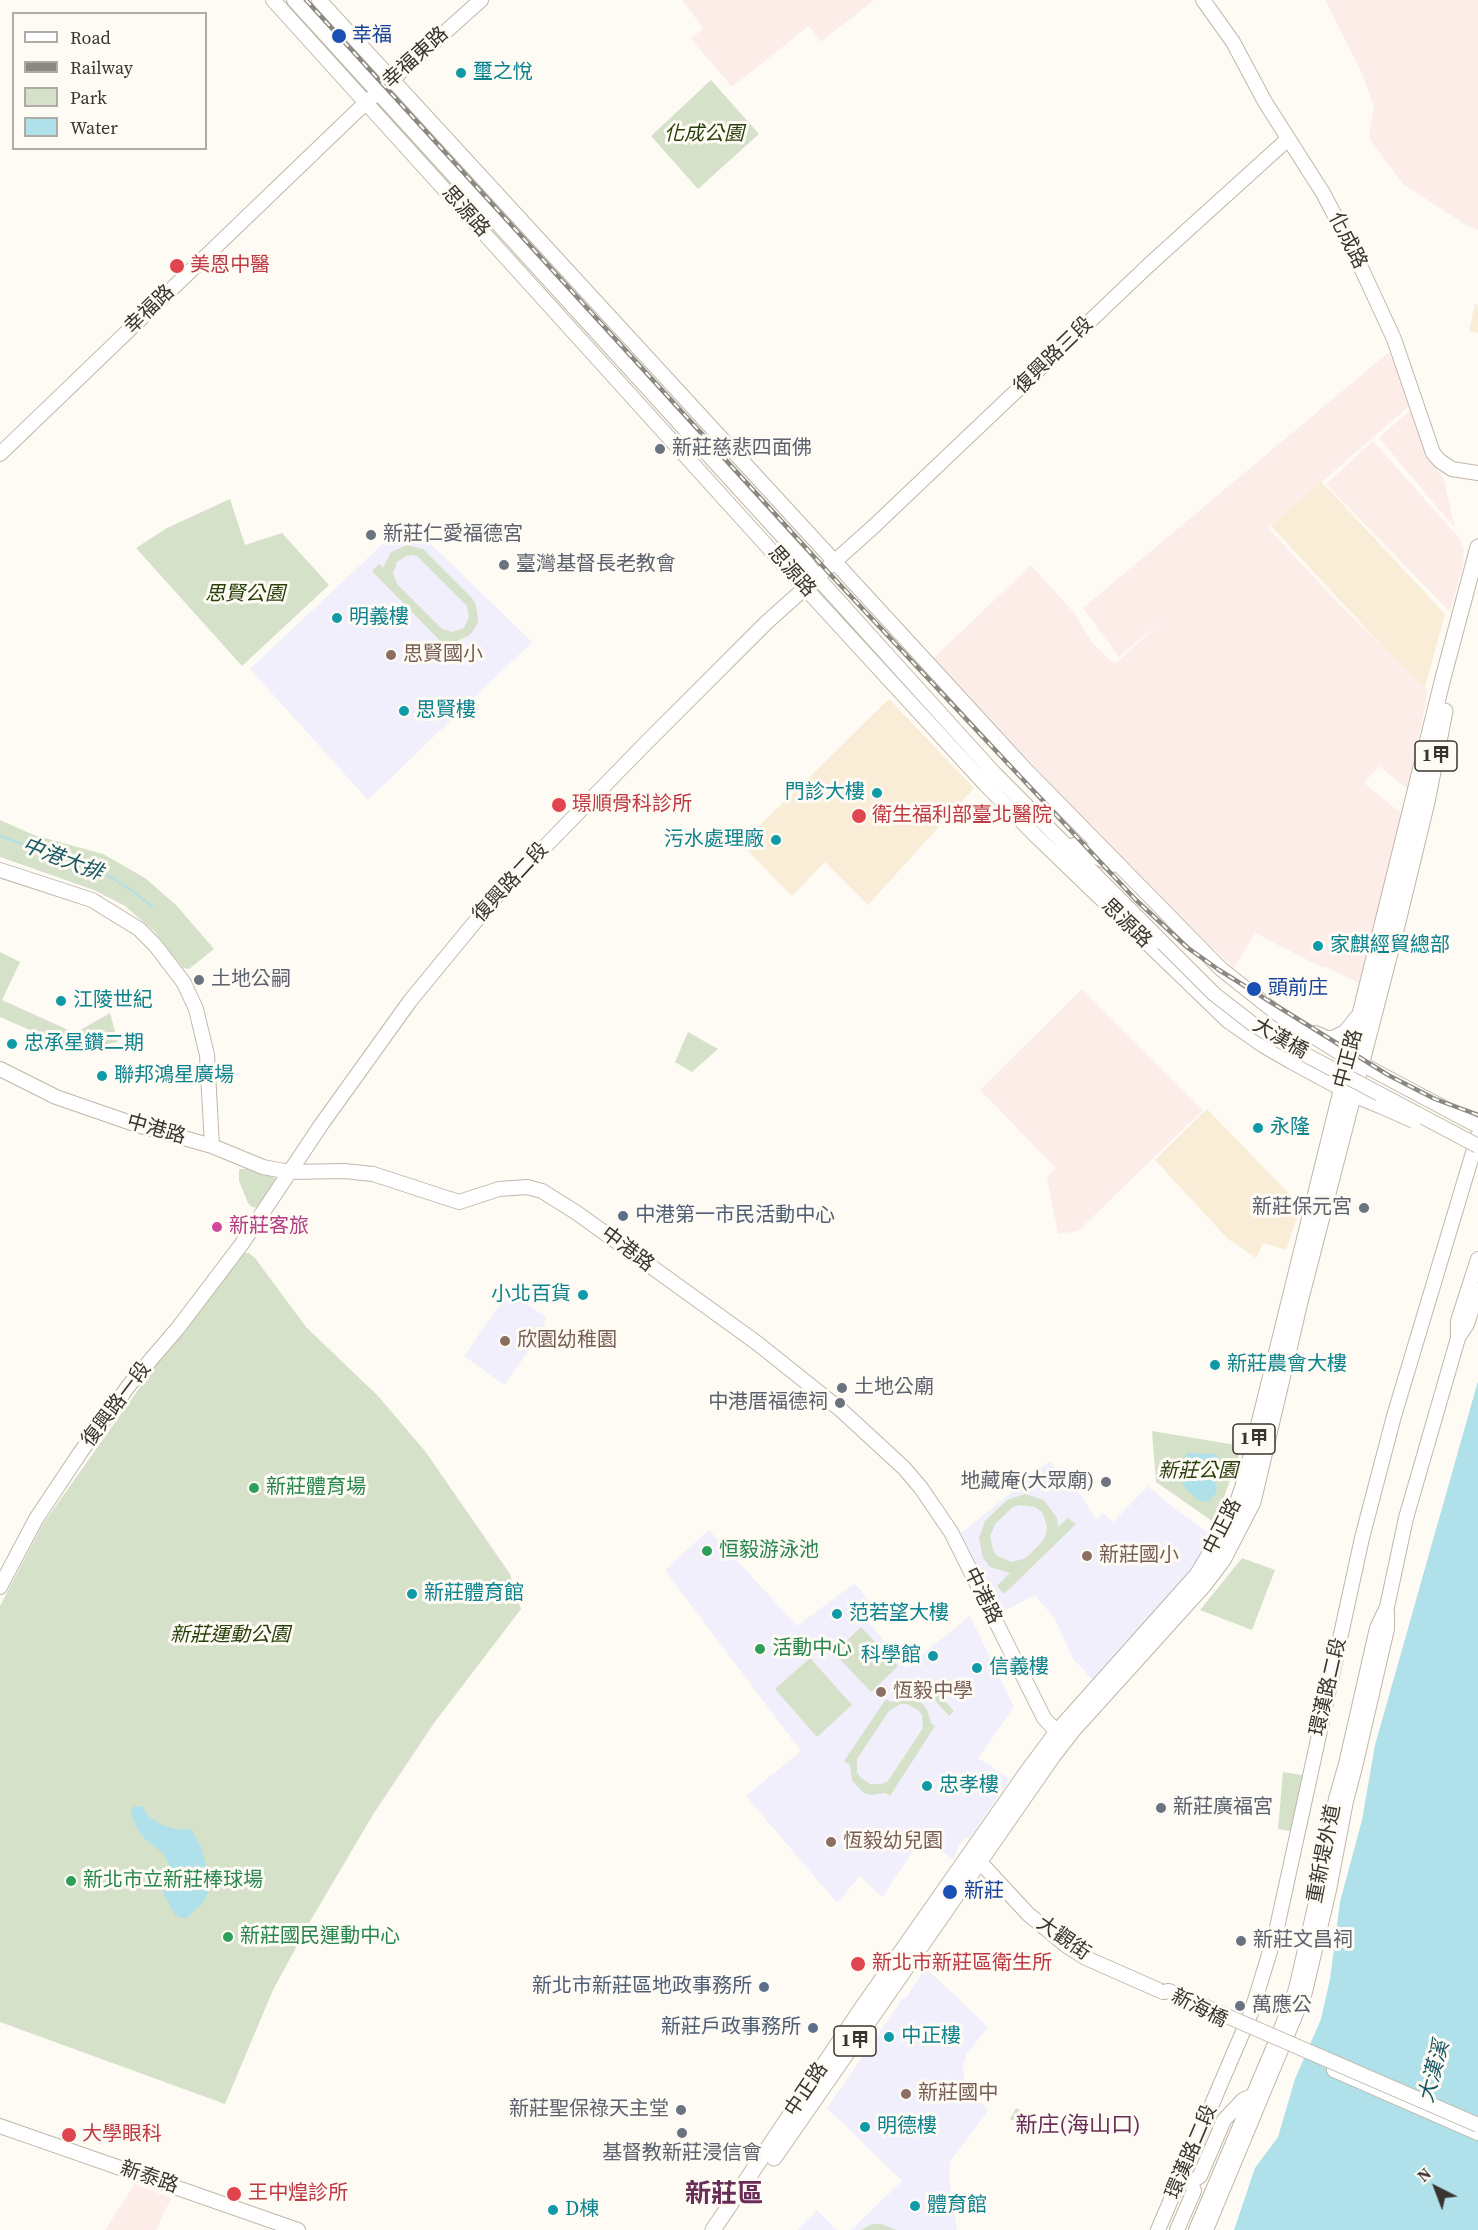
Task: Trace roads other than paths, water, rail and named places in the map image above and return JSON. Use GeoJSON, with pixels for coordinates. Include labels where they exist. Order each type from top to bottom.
{"type":"FeatureCollection","features":[{"type":"Feature","properties":{"kind":"main road","name":"中正路"},"geometry":{"type":"LineString","coordinates":[[1355,1062],[1361,1012],[1443,678],[1478,548]]}},
{"type":"Feature","properties":{"kind":"main road","name":"中正路"},"geometry":{"type":"LineString","coordinates":[[713,2230],[856,2017],[1060,1737],[1197,1575],[1233,1516],[1245,1480],[1355,1062],[1427,802],[1445,711],[1478,583]]}},
{"type":"Feature","properties":{"kind":"main road","name":"中正路"},"geometry":{"type":"LineString","coordinates":[[725,2230],[974,1858]]}},
{"type":"Feature","properties":{"kind":"street","name":"思源路"},"geometry":{"type":"LineString","coordinates":[[273,0],[985,784],[1129,928],[1216,1011],[1264,1046],[1347,1092],[1393,1113],[1402,1114],[1478,1155]]}},
{"type":"Feature","properties":{"kind":"street","name":"思源路"},"geometry":{"type":"LineString","coordinates":[[294,0],[806,562],[999,768],[1165,940]]}},
{"type":"Feature","properties":{"kind":"street","name":"思源路"},"geometry":{"type":"LineString","coordinates":[[319,0],[1011,754],[1221,969],[1274,1011],[1355,1062],[1478,1126]]}},
{"type":"Feature","properties":{"kind":"street","name":"幸福東路"},"geometry":{"type":"LineString","coordinates":[[378,92],[481,0]]}},
{"type":"Feature","properties":{"kind":"street","name":"化成路"},"geometry":{"type":"LineString","coordinates":[[1203,0],[1233,42],[1288,139],[1332,209],[1352,248],[1394,339],[1433,453],[1452,469],[1478,473]]}},
{"type":"Feature","properties":{"kind":"street","name":"幸福路"},"geometry":{"type":"LineString","coordinates":[[0,454],[378,92]]}},
{"type":"Feature","properties":{"kind":"street","name":"復興路三段"},"geometry":{"type":"LineString","coordinates":[[819,575],[1150,264],[1288,139]]}},
{"type":"Feature","properties":{"kind":"street"},"geometry":{"type":"LineString","coordinates":[[694,465],[722,440]]}},
{"type":"Feature","properties":{"kind":"street","name":"思源路"},"geometry":{"type":"LineString","coordinates":[[819,575],[994,773],[1090,870],[1165,940]]}},
{"type":"Feature","properties":{"kind":"street","name":"復興路二段"},"geometry":{"type":"LineString","coordinates":[[249,1233],[334,1107],[410,1001],[493,900],[634,754],[819,575]]}},
{"type":"Feature","properties":{"kind":"street"},"geometry":{"type":"LineString","coordinates":[[1074,845],[1122,869]]}},
{"type":"Feature","properties":{"kind":"street"},"geometry":{"type":"LineString","coordinates":[[0,870],[92,900],[134,925],[155,945],[184,983],[196,1009],[207,1055],[212,1146]]}},
{"type":"Feature","properties":{"kind":"street"},"geometry":{"type":"LineString","coordinates":[[1090,870],[1129,928]]}},
{"type":"Feature","properties":{"kind":"street","name":"大漢橋"},"geometry":{"type":"LineString","coordinates":[[1165,940],[1218,987],[1259,1018],[1293,1039],[1478,1136]]}},
{"type":"Feature","properties":{"kind":"street","name":"大漢橋"},"geometry":{"type":"LineString","coordinates":[[1165,940],[1214,994],[1254,1025],[1289,1046],[1478,1146]]}},
{"type":"Feature","properties":{"kind":"street"},"geometry":{"type":"LineString","coordinates":[[1264,1046],[1274,1011],[1327,1038],[1345,1032],[1361,1012]]}},
{"type":"Feature","properties":{"kind":"street"},"geometry":{"type":"LineString","coordinates":[[1290,1060],[1303,1030]]}},
{"type":"Feature","properties":{"kind":"street","name":"中港路"},"geometry":{"type":"LineString","coordinates":[[0,1069],[56,1097],[134,1124],[212,1146],[256,1165],[290,1172],[316,1170],[373,1174],[459,1202],[513,1187],[527,1187],[542,1191],[586,1219],[757,1343],[841,1410],[893,1457],[921,1488],[951,1532],[1044,1718],[1060,1737]]}},
{"type":"Feature","properties":{"kind":"street","name":"環漢路二段"},"geometry":{"type":"LineString","coordinates":[[1158,2230],[1186,2181],[1251,2013],[1276,1932],[1362,1538],[1394,1416],[1478,1136]]}},
{"type":"Feature","properties":{"kind":"street","name":"復興路一段"},"geometry":{"type":"LineString","coordinates":[[0,1587],[36,1519],[80,1453],[130,1384],[178,1328],[249,1233]]}},
{"type":"Feature","properties":{"kind":"street","name":"重新堤外道"},"geometry":{"type":"LineString","coordinates":[[1206,2230],[1305,1992],[1329,1890],[1346,1801],[1387,1629],[1387,1607],[1406,1518],[1458,1338],[1458,1321],[1478,1259]]}},
{"type":"Feature","properties":{"kind":"street","name":"重新堤外道"},"geometry":{"type":"LineString","coordinates":[[1458,1338],[1467,1324],[1478,1290]]}},
{"type":"Feature","properties":{"kind":"street","name":"重新堤外道"},"geometry":{"type":"LineString","coordinates":[[1196,2230],[1296,1989],[1319,1889],[1336,1799],[1377,1628],[1387,1607]]}},
{"type":"Feature","properties":{"kind":"street","name":"大觀街"},"geometry":{"type":"LineString","coordinates":[[974,1858],[1028,1914],[1067,1946],[1086,1958],[1163,1992]]}},
{"type":"Feature","properties":{"kind":"street","name":"新海橋"},"geometry":{"type":"LineString","coordinates":[[1163,1992],[1169,1992],[1478,2125]]}},
{"type":"Feature","properties":{"kind":"street","name":"新海橋"},"geometry":{"type":"LineString","coordinates":[[1163,1992],[1167,1998],[1478,2133]]}},
{"type":"Feature","properties":{"kind":"street"},"geometry":{"type":"LineString","coordinates":[[1177,2230],[1194,2191],[1186,2181],[1200,2176],[1224,2120],[1243,2100],[1252,2096]]}},
{"type":"Feature","properties":{"kind":"street","name":"新泰路"},"geometry":{"type":"LineString","coordinates":[[0,2126],[298,2230]]}},
{"type":"Feature","properties":{"kind":"water","name":"大漢溪"},"geometry":{"type":"Polygon","coordinates":[[[1478,1381],[1478,2230],[1234,2230],[1255,2168],[1278,2137],[1295,2079],[1321,2019],[1330,1979],[1340,1902],[1362,1820],[1375,1745],[1478,1381]]]}},
{"type":"Feature","properties":{"kind":"water"},"geometry":{"type":"Polygon","coordinates":[[[1186,1453],[1216,1454],[1220,1463],[1214,1475],[1216,1493],[1208,1502],[1198,1500],[1186,1489],[1180,1479],[1186,1453]]]}},
{"type":"Feature","properties":{"kind":"water"},"geometry":{"type":"Polygon","coordinates":[[[134,1806],[143,1807],[148,1816],[162,1825],[182,1830],[183,1828],[191,1829],[201,1847],[208,1872],[208,1893],[203,1903],[185,1919],[175,1915],[164,1895],[163,1881],[170,1869],[165,1855],[139,1832],[131,1815],[134,1806]]]}},
{"type":"Feature","properties":{"kind":"waterway","name":"中港大排"},"geometry":{"type":"LineString","coordinates":[[0,836],[102,872],[152,906]]}},
{"type":"Feature","properties":{"kind":"railway"},"geometry":{"type":"LineString","coordinates":[[306,0],[829,573],[1136,900],[1188,948],[1219,970],[1388,1075],[1435,1099],[1478,1115]]}},
{"type":"Feature","properties":{"kind":"place","name":"幸福"},"geometry":{"type":"Point","coordinates":[339,36]}},
{"type":"Feature","properties":{"kind":"place","name":"璽之悅"},"geometry":{"type":"Point","coordinates":[461,73]}},
{"type":"Feature","properties":{"kind":"place","name":"美恩中醫"},"geometry":{"type":"Point","coordinates":[177,266]}},
{"type":"Feature","properties":{"kind":"place","name":"新莊慈悲四面佛"},"geometry":{"type":"Point","coordinates":[660,449]}},
{"type":"Feature","properties":{"kind":"place","name":"新莊仁愛福德宮"},"geometry":{"type":"Point","coordinates":[371,535]}},
{"type":"Feature","properties":{"kind":"place","name":"臺灣基督長老教會"},"geometry":{"type":"Point","coordinates":[504,565]}},
{"type":"Feature","properties":{"kind":"place","name":"明義樓"},"geometry":{"type":"Point","coordinates":[337,618]}},
{"type":"Feature","properties":{"kind":"place","name":"思賢國小"},"geometry":{"type":"Point","coordinates":[391,655]}},
{"type":"Feature","properties":{"kind":"place","name":"思賢樓"},"geometry":{"type":"Point","coordinates":[404,711]}},
{"type":"Feature","properties":{"kind":"place","name":"門診大樓"},"geometry":{"type":"Point","coordinates":[877,793]}},
{"type":"Feature","properties":{"kind":"place","name":"璟順骨科診所"},"geometry":{"type":"Point","coordinates":[559,805]}},
{"type":"Feature","properties":{"kind":"place","name":"衛生福利部臺北醫院"},"geometry":{"type":"Point","coordinates":[859,816]}},
{"type":"Feature","properties":{"kind":"place","name":"污水處理廠"},"geometry":{"type":"Point","coordinates":[776,840]}},
{"type":"Feature","properties":{"kind":"place","name":"家麒經貿總部"},"geometry":{"type":"Point","coordinates":[1318,946]}},
{"type":"Feature","properties":{"kind":"place","name":"土地公嗣"},"geometry":{"type":"Point","coordinates":[199,980]}},
{"type":"Feature","properties":{"kind":"place","name":"頭前庄"},"geometry":{"type":"Point","coordinates":[1254,989]}},
{"type":"Feature","properties":{"kind":"place","name":"江陵世紀"},"geometry":{"type":"Point","coordinates":[61,1001]}},
{"type":"Feature","properties":{"kind":"place","name":"忠承星鑽二期"},"geometry":{"type":"Point","coordinates":[12,1044]}},
{"type":"Feature","properties":{"kind":"place","name":"聯邦鴻星廣場"},"geometry":{"type":"Point","coordinates":[102,1076]}},
{"type":"Feature","properties":{"kind":"place","name":"永隆"},"geometry":{"type":"Point","coordinates":[1258,1128]}},
{"type":"Feature","properties":{"kind":"place","name":"新莊保元宮"},"geometry":{"type":"Point","coordinates":[1364,1208]}},
{"type":"Feature","properties":{"kind":"place","name":"中港第一市民活動中心"},"geometry":{"type":"Point","coordinates":[623,1216]}},
{"type":"Feature","properties":{"kind":"place","name":"新莊客旅"},"geometry":{"type":"Point","coordinates":[217,1227]}},
{"type":"Feature","properties":{"kind":"place","name":"小北百貨"},"geometry":{"type":"Point","coordinates":[583,1295]}},
{"type":"Feature","properties":{"kind":"place","name":"欣園幼稚園"},"geometry":{"type":"Point","coordinates":[505,1341]}},
{"type":"Feature","properties":{"kind":"place","name":"新莊農會大樓"},"geometry":{"type":"Point","coordinates":[1215,1365]}},
{"type":"Feature","properties":{"kind":"place","name":"土地公廟"},"geometry":{"type":"Point","coordinates":[842,1388]}},
{"type":"Feature","properties":{"kind":"place","name":"中港厝福德祠"},"geometry":{"type":"Point","coordinates":[840,1403]}},
{"type":"Feature","properties":{"kind":"place","name":"地藏庵(大眾廟)"},"geometry":{"type":"Point","coordinates":[1106,1482]}},
{"type":"Feature","properties":{"kind":"place","name":"新莊體育場"},"geometry":{"type":"Point","coordinates":[254,1488]}},
{"type":"Feature","properties":{"kind":"place","name":"恒毅游泳池"},"geometry":{"type":"Point","coordinates":[707,1551]}},
{"type":"Feature","properties":{"kind":"place","name":"新莊國小"},"geometry":{"type":"Point","coordinates":[1087,1556]}},
{"type":"Feature","properties":{"kind":"place","name":"新莊體育館"},"geometry":{"type":"Point","coordinates":[412,1594]}},
{"type":"Feature","properties":{"kind":"place","name":"范若望大樓"},"geometry":{"type":"Point","coordinates":[837,1614]}},
{"type":"Feature","properties":{"kind":"place","name":"活動中心"},"geometry":{"type":"Point","coordinates":[760,1649]}},
{"type":"Feature","properties":{"kind":"place","name":"科學館"},"geometry":{"type":"Point","coordinates":[933,1656]}},
{"type":"Feature","properties":{"kind":"place","name":"信義樓"},"geometry":{"type":"Point","coordinates":[977,1668]}},
{"type":"Feature","properties":{"kind":"place","name":"恆毅中學"},"geometry":{"type":"Point","coordinates":[881,1692]}},
{"type":"Feature","properties":{"kind":"place","name":"忠孝樓"},"geometry":{"type":"Point","coordinates":[927,1786]}},
{"type":"Feature","properties":{"kind":"place","name":"新莊廣福宮"},"geometry":{"type":"Point","coordinates":[1161,1808]}},
{"type":"Feature","properties":{"kind":"place","name":"恆毅幼兒園"},"geometry":{"type":"Point","coordinates":[831,1842]}},
{"type":"Feature","properties":{"kind":"place","name":"新北市立新莊棒球場"},"geometry":{"type":"Point","coordinates":[71,1881]}},
{"type":"Feature","properties":{"kind":"place","name":"新莊"},"geometry":{"type":"Point","coordinates":[950,1892]}},
{"type":"Feature","properties":{"kind":"place","name":"新莊國民運動中心"},"geometry":{"type":"Point","coordinates":[228,1937]}},
{"type":"Feature","properties":{"kind":"place","name":"新莊文昌祠"},"geometry":{"type":"Point","coordinates":[1241,1941]}},
{"type":"Feature","properties":{"kind":"place","name":"新北市新莊區衛生所"},"geometry":{"type":"Point","coordinates":[858,1964]}},
{"type":"Feature","properties":{"kind":"place","name":"新北市新莊區地政事務所"},"geometry":{"type":"Point","coordinates":[764,1987]}},
{"type":"Feature","properties":{"kind":"place","name":"萬應公"},"geometry":{"type":"Point","coordinates":[1240,2006]}},
{"type":"Feature","properties":{"kind":"place","name":"新莊戶政事務所"},"geometry":{"type":"Point","coordinates":[813,2028]}},
{"type":"Feature","properties":{"kind":"place","name":"中正樓"},"geometry":{"type":"Point","coordinates":[889,2037]}},
{"type":"Feature","properties":{"kind":"place","name":"新莊國中"},"geometry":{"type":"Point","coordinates":[906,2094]}},
{"type":"Feature","properties":{"kind":"place","name":"新莊聖保祿天主堂"},"geometry":{"type":"Point","coordinates":[681,2110]}},
{"type":"Feature","properties":{"kind":"place","name":"明德樓"},"geometry":{"type":"Point","coordinates":[865,2127]}},
{"type":"Feature","properties":{"kind":"place","name":"基督教新莊浸信會"},"geometry":{"type":"Point","coordinates":[682,2133]}},
{"type":"Feature","properties":{"kind":"place","name":"大學眼科"},"geometry":{"type":"Point","coordinates":[69,2135]}},
{"type":"Feature","properties":{"kind":"place","name":"王中煌診所"},"geometry":{"type":"Point","coordinates":[234,2194]}},
{"type":"Feature","properties":{"kind":"place","name":"體育館"},"geometry":{"type":"Point","coordinates":[915,2206]}},
{"type":"Feature","properties":{"kind":"place","name":"D棟"},"geometry":{"type":"Point","coordinates":[553,2210]}},
{"type":"Feature","properties":{"kind":"district","name":"新庄(海山口)"},"geometry":{"type":"Point","coordinates":[1078,2126]}},
{"type":"Feature","properties":{"kind":"district","name":"新莊區"},"geometry":{"type":"Point","coordinates":[724,2195]}},
{"type":"Feature","properties":{"kind":"park label","name":"化成公園"},"geometry":{"type":"Point","coordinates":[704,135]}},
{"type":"Feature","properties":{"kind":"park label","name":"思賢公園"},"geometry":{"type":"Point","coordinates":[245,595]}},
{"type":"Feature","properties":{"kind":"park label","name":"新莊公園"},"geometry":{"type":"Point","coordinates":[1198,1472]}},
{"type":"Feature","properties":{"kind":"park label","name":"新莊運動公園"},"geometry":{"type":"Point","coordinates":[230,1636]}}]}
